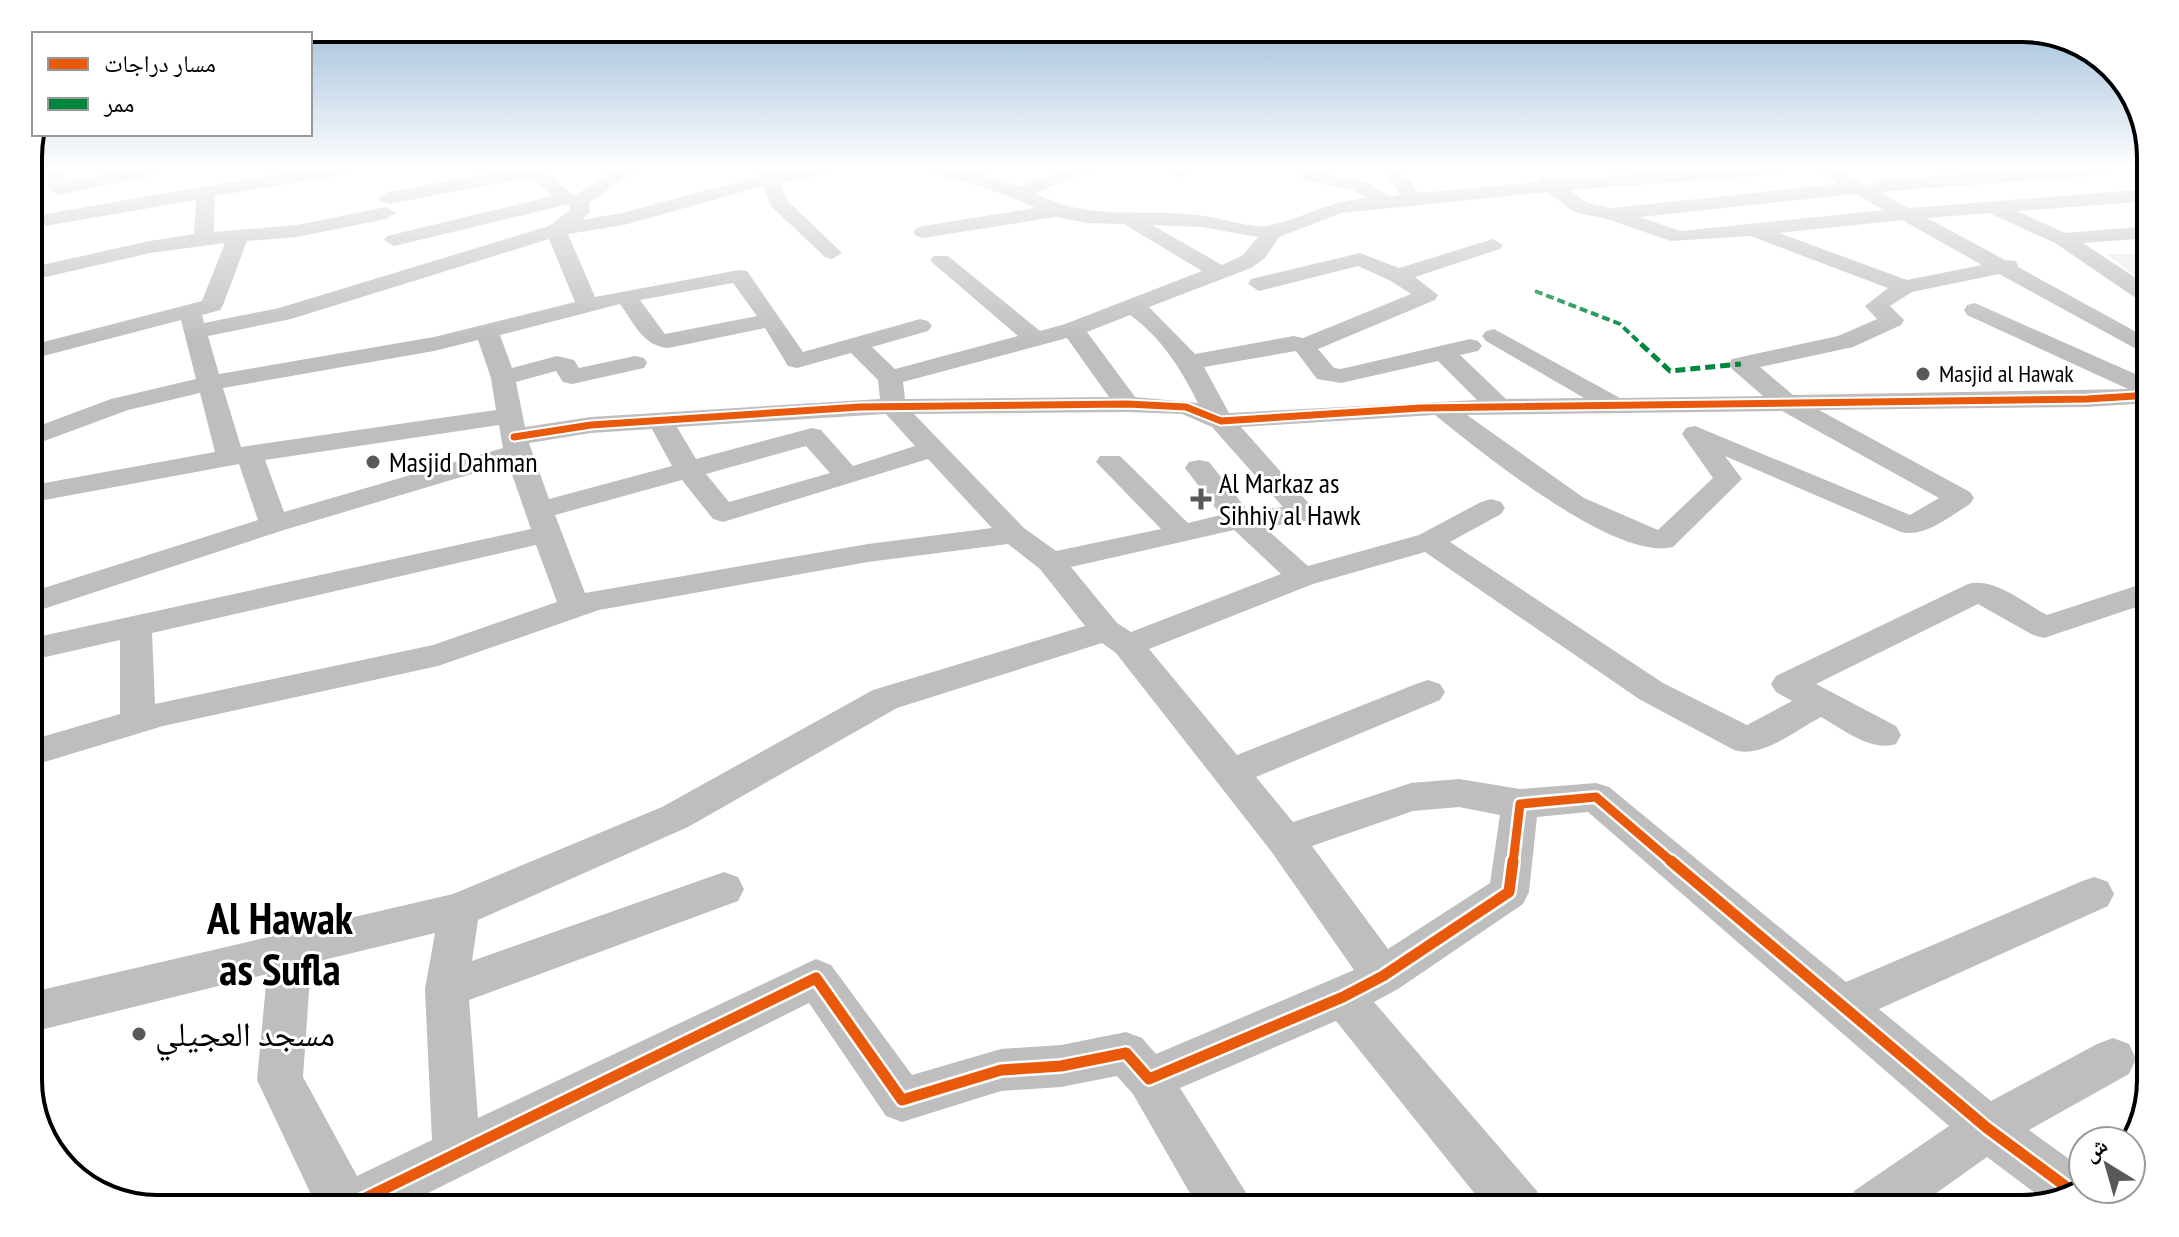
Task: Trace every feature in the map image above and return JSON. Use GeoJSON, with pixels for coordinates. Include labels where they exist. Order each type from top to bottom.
{"type":"FeatureCollection","features":[{"type":"Feature","properties":{"kind":"street"},"geometry":{"type":"LineString","coordinates":[[204,239],[205,227]]}},
{"type":"Feature","properties":{"kind":"street"},"geometry":{"type":"LineString","coordinates":[[281,232],[284,227]]}},
{"type":"Feature","properties":{"kind":"street"},"geometry":{"type":"LineString","coordinates":[[42,272],[150,247],[302,227]]}},
{"type":"Feature","properties":{"kind":"street"},"geometry":{"type":"LineString","coordinates":[[391,227],[394,240],[417,273]]}},
{"type":"Feature","properties":{"kind":"street"},"geometry":{"type":"LineString","coordinates":[[394,240],[445,227]]}},
{"type":"Feature","properties":{"kind":"street"},"geometry":{"type":"LineString","coordinates":[[556,230],[560,227]]}},
{"type":"Feature","properties":{"kind":"street"},"geometry":{"type":"LineString","coordinates":[[42,350],[191,321],[283,314],[556,230],[576,227]]}},
{"type":"Feature","properties":{"kind":"street"},"geometry":{"type":"LineString","coordinates":[[804,227],[832,253]]}},
{"type":"Feature","properties":{"kind":"street"},"geometry":{"type":"LineString","coordinates":[[923,232],[956,227]]}},
{"type":"Feature","properties":{"kind":"street"},"geometry":{"type":"LineString","coordinates":[[1142,227],[1262,289],[1360,259],[1399,276],[1427,295],[1304,346]]}},
{"type":"Feature","properties":{"kind":"street"},"geometry":{"type":"LineString","coordinates":[[1257,227],[1279,229],[1318,244],[1347,261]]}},
{"type":"Feature","properties":{"kind":"street"},"geometry":{"type":"LineString","coordinates":[[42,492],[240,455],[822,409],[892,392],[1033,337],[1073,329],[1226,271],[1264,250],[1279,229],[1285,227]]}},
{"type":"Feature","properties":{"kind":"street"},"geometry":{"type":"LineString","coordinates":[[1649,227],[1678,237],[1784,227]]}},
{"type":"Feature","properties":{"kind":"street"},"geometry":{"type":"LineString","coordinates":[[1925,227],[2137,342]]}},
{"type":"Feature","properties":{"kind":"street"},"geometry":{"type":"LineString","coordinates":[[1955,227],[2137,326]]}},
{"type":"Feature","properties":{"kind":"street"},"geometry":{"type":"LineString","coordinates":[[2035,227],[2062,239],[2137,289]]}},
{"type":"Feature","properties":{"kind":"street"},"geometry":{"type":"LineString","coordinates":[[556,230],[587,305]]}},
{"type":"Feature","properties":{"kind":"street"},"geometry":{"type":"LineString","coordinates":[[1751,230],[1905,287]]}},
{"type":"Feature","properties":{"kind":"street"},"geometry":{"type":"LineString","coordinates":[[2062,239],[2137,233]]}},
{"type":"Feature","properties":{"kind":"street"},"geometry":{"type":"LineString","coordinates":[[191,321],[212,305],[223,269],[238,237]]}},
{"type":"Feature","properties":{"kind":"street"},"geometry":{"type":"LineString","coordinates":[[1399,276],[1433,262],[1448,262],[1493,245]]}},
{"type":"Feature","properties":{"kind":"street"},"geometry":{"type":"LineString","coordinates":[[941,260],[1033,337]]}},
{"type":"Feature","properties":{"kind":"street"},"geometry":{"type":"LineString","coordinates":[[1494,336],[1631,407],[1911,526],[1960,498],[1785,402],[1741,364],[1845,342],[1893,320],[1876,306],[1905,287],[2023,264]]}},
{"type":"Feature","properties":{"kind":"street"},"geometry":{"type":"LineString","coordinates":[[42,434],[120,404],[210,383],[434,344],[625,296],[739,276],[772,320],[822,409]]}},
{"type":"Feature","properties":{"kind":"street"},"geometry":{"type":"LineString","coordinates":[[625,296],[658,340],[668,341],[772,320]]}},
{"type":"Feature","properties":{"kind":"street"},"geometry":{"type":"LineString","coordinates":[[1051,562],[1240,520],[1296,515],[1298,507],[1221,421],[1189,362],[1151,319],[1133,306]]}},
{"type":"Feature","properties":{"kind":"street"},"geometry":{"type":"LineString","coordinates":[[1975,310],[2137,385]]}},
{"type":"Feature","properties":{"kind":"street"},"geometry":{"type":"LineString","coordinates":[[191,321],[210,383],[240,455],[274,524]]}},
{"type":"Feature","properties":{"kind":"street"},"geometry":{"type":"LineString","coordinates":[[797,361],[920,326]]}},
{"type":"Feature","properties":{"kind":"street"},"geometry":{"type":"LineString","coordinates":[[486,329],[503,378],[513,435],[574,607]]}},
{"type":"Feature","properties":{"kind":"street"},"geometry":{"type":"LineString","coordinates":[[1073,329],[1127,404]]}},
{"type":"Feature","properties":{"kind":"street"},"geometry":{"type":"LineString","coordinates":[[1189,362],[1294,343],[1304,346],[1326,374],[1341,376],[1470,346]]}},
{"type":"Feature","properties":{"kind":"street"},"geometry":{"type":"LineString","coordinates":[[857,345],[935,448],[1014,534],[1051,562],[1230,773],[1285,840],[1383,976]]}},
{"type":"Feature","properties":{"kind":"street"},"geometry":{"type":"LineString","coordinates":[[1443,352],[1499,407]]}},
{"type":"Feature","properties":{"kind":"street"},"geometry":{"type":"LineString","coordinates":[[503,378],[557,363],[565,365],[591,425]]}},
{"type":"Feature","properties":{"kind":"street"},"geometry":{"type":"LineString","coordinates":[[572,377],[635,363]]}},
{"type":"Feature","properties":{"kind":"street"},"geometry":{"type":"LineString","coordinates":[[892,392],[1186,407],[1221,421],[1441,408],[2087,399],[2137,394]]}},
{"type":"Feature","properties":{"kind":"street"},"geometry":{"type":"LineString","coordinates":[[1441,408],[1554,495],[1629,532],[1663,541],[1728,479],[1695,434]]}},
{"type":"Feature","properties":{"kind":"street"},"geometry":{"type":"LineString","coordinates":[[660,420],[688,470],[723,513],[935,448]]}},
{"type":"Feature","properties":{"kind":"street"},"geometry":{"type":"LineString","coordinates":[[42,599],[274,524],[513,435]]}},
{"type":"Feature","properties":{"kind":"street"},"geometry":{"type":"LineString","coordinates":[[42,647],[542,522],[688,470],[812,436],[848,477]]}},
{"type":"Feature","properties":{"kind":"street"},"geometry":{"type":"LineString","coordinates":[[1110,462],[1182,533]]}},
{"type":"Feature","properties":{"kind":"street"},"geometry":{"type":"LineString","coordinates":[[1199,468],[1240,520],[1302,577]]}},
{"type":"Feature","properties":{"kind":"street"},"geometry":{"type":"LineString","coordinates":[[42,1010],[459,910],[675,817],[885,699],[1117,638],[1302,577],[1429,541],[1491,508]]}},
{"type":"Feature","properties":{"kind":"street"},"geometry":{"type":"LineString","coordinates":[[42,750],[138,721],[438,655],[593,601],[718,577],[1014,534]]}},
{"type":"Feature","properties":{"kind":"street"},"geometry":{"type":"LineString","coordinates":[[1429,541],[1651,691],[1747,741],[1818,703]]}},
{"type":"Feature","properties":{"kind":"street"},"geometry":{"type":"LineString","coordinates":[[1883,735],[1818,703],[1788,684],[1979,591],[2044,627],[2137,596]]}},
{"type":"Feature","properties":{"kind":"street"},"geometry":{"type":"LineString","coordinates":[[136,624],[138,721]]}},
{"type":"Feature","properties":{"kind":"street"},"geometry":{"type":"LineString","coordinates":[[1230,773],[1428,692]]}},
{"type":"Feature","properties":{"kind":"street"},"geometry":{"type":"LineString","coordinates":[[1285,840],[1411,797],[1459,793],[1520,804],[1596,797],[1987,1128],[2065,1186]]}},
{"type":"Feature","properties":{"kind":"street"},"geometry":{"type":"LineString","coordinates":[[1149,1079],[1343,997],[1383,976],[1509,892],[1520,804]]}},
{"type":"Feature","properties":{"kind":"street"},"geometry":{"type":"LineString","coordinates":[[447,989],[724,889]]}},
{"type":"Feature","properties":{"kind":"street"},"geometry":{"type":"LineString","coordinates":[[1841,1005],[2094,894]]}},
{"type":"Feature","properties":{"kind":"street"},"geometry":{"type":"LineString","coordinates":[[457,1153],[447,989],[459,910]]}},
{"type":"Feature","properties":{"kind":"street"},"geometry":{"type":"LineString","coordinates":[[291,949],[280,1080],[338,1195]]}},
{"type":"Feature","properties":{"kind":"street"},"geometry":{"type":"LineString","coordinates":[[371,1195],[816,978],[902,1100],[1001,1070],[1061,1066],[1126,1053],[1149,1079],[1219,1195]]}},
{"type":"Feature","properties":{"kind":"street"},"geometry":{"type":"LineString","coordinates":[[1343,997],[1507,1195]]}},
{"type":"Feature","properties":{"kind":"street"},"geometry":{"type":"LineString","coordinates":[[1892,1195],[1987,1128],[2113,1059]]}},
{"type":"Feature","properties":{"kind":"shaded area"},"geometry":{"type":"Polygon","coordinates":[[[2106,254],[2137,254],[2137,277],[2106,254]]]}},
{"type":"Feature","properties":{"kind":"marked path"},"geometry":{"type":"LineString","coordinates":[[1535,291],[1620,324],[1670,371],[1741,364]]}},
{"type":"Feature","properties":{"kind":"cycle path"},"geometry":{"type":"LineString","coordinates":[[514,437],[591,425],[860,407],[1127,404],[1186,407],[1221,421],[1421,408],[2137,396]]}},
{"type":"Feature","properties":{"kind":"cycle path"},"geometry":{"type":"LineString","coordinates":[[372,1195],[816,978],[902,1100],[1001,1070],[1061,1066],[1126,1053],[1149,1079],[1343,997],[1383,976],[1509,892],[1520,804],[1596,797],[1987,1128],[2065,1186]]}},
{"type":"Feature","properties":{"kind":"place","name":"Masjid al Hawak"},"geometry":{"type":"Point","coordinates":[1923,374]}},
{"type":"Feature","properties":{"kind":"place","name":"Masjid Dahman"},"geometry":{"type":"Point","coordinates":[373,462]}},
{"type":"Feature","properties":{"kind":"place","name":"Al Markaz as Sihhiy al Hawk"},"geometry":{"type":"Point","coordinates":[1201,499]}},
{"type":"Feature","properties":{"kind":"place","name":"مسجد العجيلي"},"geometry":{"type":"Point","coordinates":[139,1034]}},
{"type":"Feature","properties":{"kind":"district","name":"Al Hawak as Sufla"},"geometry":{"type":"Point","coordinates":[280,944]}}]}
